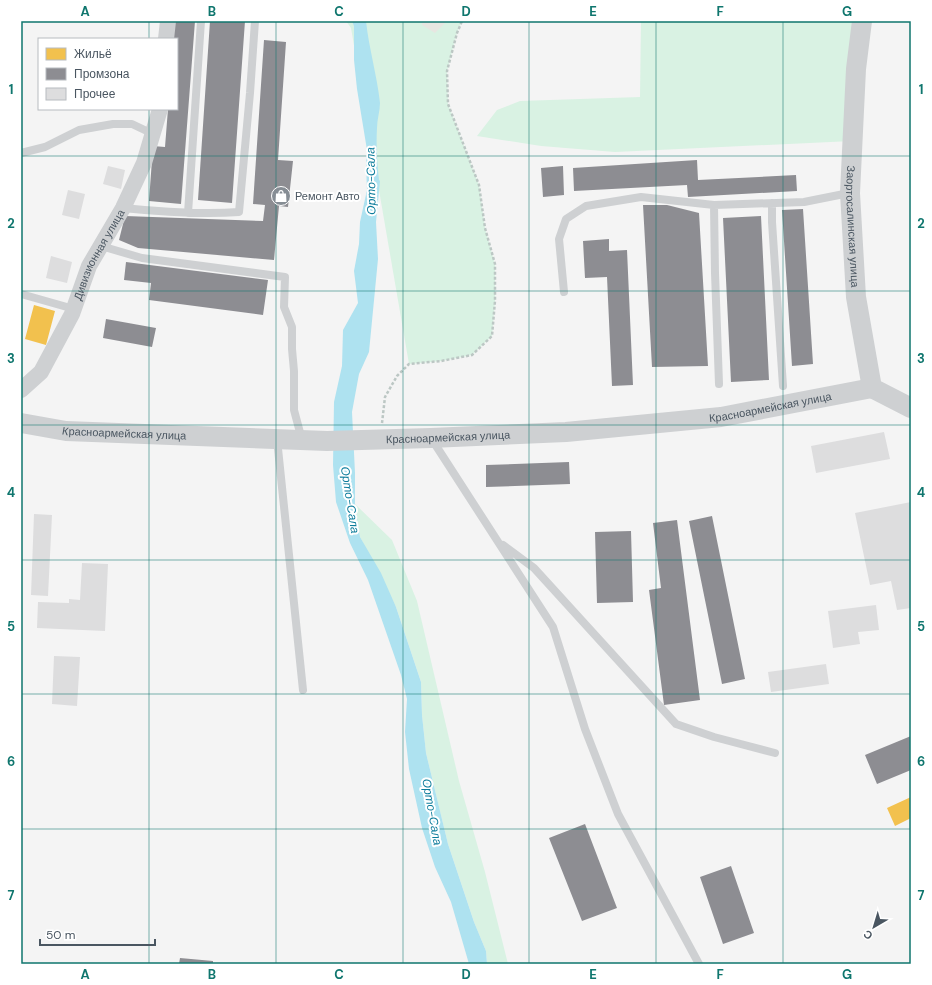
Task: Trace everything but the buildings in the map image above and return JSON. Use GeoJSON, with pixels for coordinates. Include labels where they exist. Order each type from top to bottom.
{"type":"FeatureCollection","features":[{"type":"Feature","properties":{"kind":"street"},"geometry":{"type":"LineString","coordinates":[[166,38],[168,21]]}},
{"type":"Feature","properties":{"kind":"street","name":"Заортосалинская улица"},"geometry":{"type":"LineString","coordinates":[[862,21],[856,69],[850,193],[856,297],[872,388]]}},
{"type":"Feature","properties":{"kind":"street","name":"Дивизионная улица"},"geometry":{"type":"LineString","coordinates":[[21,390],[41,372],[74,309],[89,266],[123,208],[144,163],[160,110]]}},
{"type":"Feature","properties":{"kind":"street"},"geometry":{"type":"LineString","coordinates":[[872,388],[911,408]]}},
{"type":"Feature","properties":{"kind":"street","name":"Красноармейская улица"},"geometry":{"type":"LineString","coordinates":[[21,423],[66,430],[327,441],[431,438],[566,432],[720,417],[872,388]]}},
{"type":"Feature","properties":{"kind":"lane"},"geometry":{"type":"LineString","coordinates":[[188,213],[201,21]]}},
{"type":"Feature","properties":{"kind":"lane"},"geometry":{"type":"LineString","coordinates":[[123,208],[207,214],[239,212],[255,21]]}},
{"type":"Feature","properties":{"kind":"lane"},"geometry":{"type":"LineString","coordinates":[[21,153],[45,147],[80,130],[114,124],[132,124],[153,134]]}},
{"type":"Feature","properties":{"kind":"lane"},"geometry":{"type":"LineString","coordinates":[[564,292],[559,239],[566,219],[586,206],[641,197],[714,205],[804,202],[850,193]]}},
{"type":"Feature","properties":{"kind":"lane"},"geometry":{"type":"LineString","coordinates":[[772,203],[783,386]]}},
{"type":"Feature","properties":{"kind":"lane"},"geometry":{"type":"LineString","coordinates":[[714,205],[719,384]]}},
{"type":"Feature","properties":{"kind":"lane"},"geometry":{"type":"LineString","coordinates":[[101,246],[142,258],[285,277],[284,307],[292,327],[294,410],[302,440]]}},
{"type":"Feature","properties":{"kind":"lane"},"geometry":{"type":"LineString","coordinates":[[21,294],[74,309]]}},
{"type":"Feature","properties":{"kind":"lane"},"geometry":{"type":"LineString","coordinates":[[277,438],[303,690]]}},
{"type":"Feature","properties":{"kind":"lane"},"geometry":{"type":"LineString","coordinates":[[431,438],[553,627],[585,729],[618,814],[699,964]]}},
{"type":"Feature","properties":{"kind":"lane"},"geometry":{"type":"LineString","coordinates":[[500,543],[534,568],[676,724],[714,737],[775,753]]}},
{"type":"Feature","properties":{"kind":"path"},"geometry":{"type":"LineString","coordinates":[[381,440],[381,419],[385,397],[397,376],[409,364],[441,361],[472,355],[492,336],[495,301],[495,264],[485,228],[479,185],[448,104],[447,71],[457,33],[462,21]]}},
{"type":"Feature","properties":{"kind":"green space"},"geometry":{"type":"Polygon","coordinates":[[[346,21],[462,21],[457,33],[447,71],[448,104],[479,185],[485,228],[495,264],[495,301],[492,336],[472,355],[441,361],[409,364],[351,28],[346,21]]]}},
{"type":"Feature","properties":{"kind":"green space"},"geometry":{"type":"Polygon","coordinates":[[[641,21],[861,21],[852,141],[615,152],[541,146],[477,136],[497,110],[520,101],[640,97],[641,21]]]}},
{"type":"Feature","properties":{"kind":"green space"},"geometry":{"type":"Polygon","coordinates":[[[355,504],[392,540],[417,601],[459,781],[485,872],[508,964],[487,964],[486,951],[474,922],[448,844],[426,753],[422,715],[421,682],[396,607],[360,537],[355,504]]]}},
{"type":"Feature","properties":{"kind":"sand"},"geometry":{"type":"Polygon","coordinates":[[[422,21],[447,21],[435,33],[422,25],[422,21]]]}},
{"type":"Feature","properties":{"kind":"water","name":"Орто-Сала"},"geometry":{"type":"Polygon","coordinates":[[[352,21],[366,21],[380,103],[377,125],[378,167],[380,181],[376,222],[378,259],[369,352],[359,374],[352,412],[355,504],[360,537],[381,573],[396,607],[421,682],[422,715],[426,753],[448,844],[474,922],[486,951],[487,964],[469,964],[451,902],[435,867],[422,828],[409,769],[405,732],[407,699],[401,675],[368,580],[350,543],[336,502],[333,465],[334,402],[342,366],[343,330],[358,303],[354,271],[359,244],[360,222],[367,190],[367,150],[357,89],[354,60],[354,26],[352,21]]]}},
{"type":"Feature","properties":{"kind":"place","name":"Ремонт Авто"},"geometry":{"type":"Point","coordinates":[281,196]}}]}
